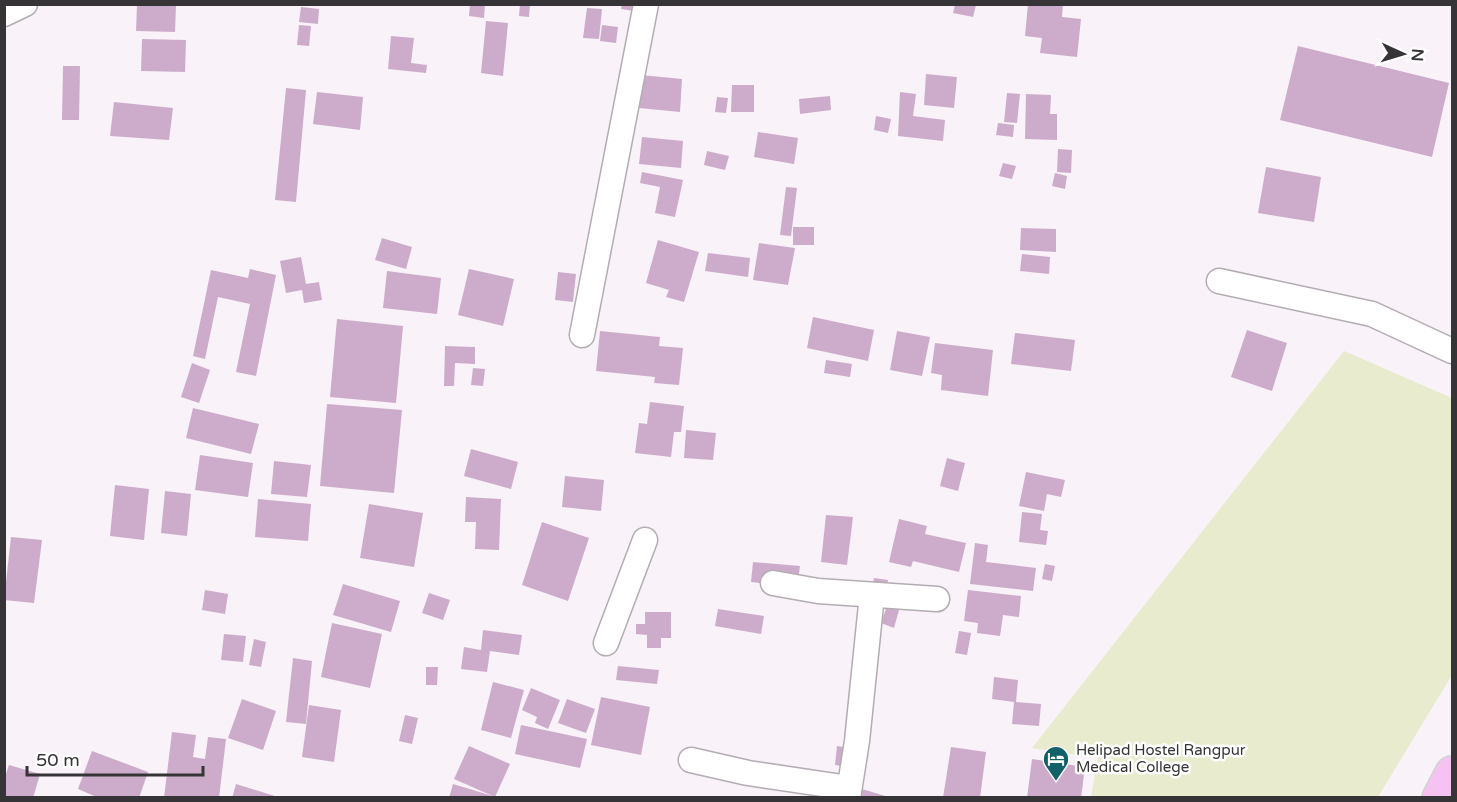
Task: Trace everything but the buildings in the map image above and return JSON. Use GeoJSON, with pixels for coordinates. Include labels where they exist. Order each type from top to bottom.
{"type":"FeatureCollection","features":[{"type":"Feature","properties":{"kind":"highway"},"geometry":{"type":"LineString","coordinates":[[1439,798],[1452,773]]}},
{"type":"Feature","properties":{"kind":"street"},"geometry":{"type":"LineString","coordinates":[[4,14],[25,4]]}},
{"type":"Feature","properties":{"kind":"street"},"geometry":{"type":"LineString","coordinates":[[582,335],[646,4]]}},
{"type":"Feature","properties":{"kind":"street"},"geometry":{"type":"LineString","coordinates":[[1219,281],[1372,314],[1452,351]]}},
{"type":"Feature","properties":{"kind":"street"},"geometry":{"type":"LineString","coordinates":[[606,643],[645,540]]}},
{"type":"Feature","properties":{"kind":"street"},"geometry":{"type":"LineString","coordinates":[[773,583],[818,591],[937,599]]}},
{"type":"Feature","properties":{"kind":"street"},"geometry":{"type":"LineString","coordinates":[[691,760],[849,793],[872,595]]}},
{"type":"Feature","properties":{"kind":"green space"},"geometry":{"type":"Polygon","coordinates":[[[1344,351],[1452,398],[1452,675],[1378,797],[1091,797],[1098,758],[1032,748],[1344,351]]]}},
{"type":"Feature","properties":{"kind":"place","name":"Helipad Hostel Rangpur Medical College"},"geometry":{"type":"Point","coordinates":[1056,782]}}]}
